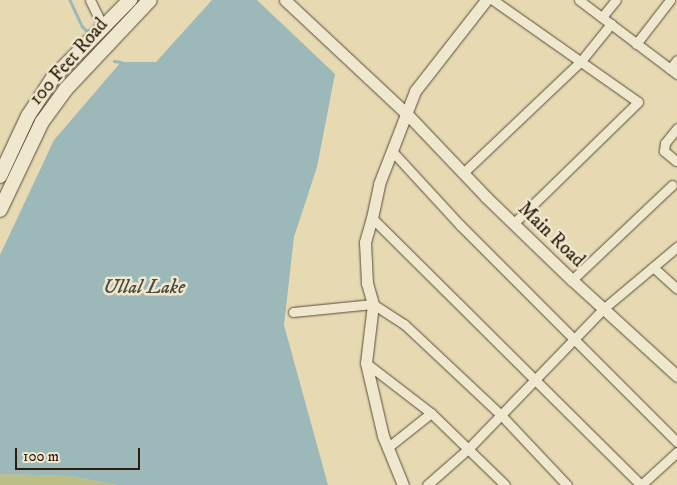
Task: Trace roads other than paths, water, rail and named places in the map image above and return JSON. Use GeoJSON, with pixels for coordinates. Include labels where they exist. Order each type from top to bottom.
{"type":"FeatureCollection","features":[{"type":"Feature","properties":{"kind":"main road","name":"100 Feet Road"},"geometry":{"type":"LineString","coordinates":[[0,176],[28,116],[53,78],[130,0]]}},
{"type":"Feature","properties":{"kind":"main road","name":"100 Feet Road"},"geometry":{"type":"LineString","coordinates":[[0,210],[42,122],[66,90],[150,0]]}},
{"type":"Feature","properties":{"kind":"street"},"geometry":{"type":"LineString","coordinates":[[90,0],[96,34]]}},
{"type":"Feature","properties":{"kind":"street","name":"Main Road"},"geometry":{"type":"LineString","coordinates":[[284,0],[407,114],[463,173],[572,280],[676,374]]}},
{"type":"Feature","properties":{"kind":"street"},"geometry":{"type":"LineString","coordinates":[[403,485],[388,448],[366,363],[373,304],[367,283],[365,242],[379,184],[415,91],[486,0]]}},
{"type":"Feature","properties":{"kind":"street"},"geometry":{"type":"LineString","coordinates":[[493,0],[638,102],[514,223]]}},
{"type":"Feature","properties":{"kind":"street"},"geometry":{"type":"LineString","coordinates":[[579,0],[674,72],[677,60]]}},
{"type":"Feature","properties":{"kind":"street"},"geometry":{"type":"LineString","coordinates":[[602,17],[616,0]]}},
{"type":"Feature","properties":{"kind":"street"},"geometry":{"type":"LineString","coordinates":[[636,44],[670,0]]}},
{"type":"Feature","properties":{"kind":"street"},"geometry":{"type":"LineString","coordinates":[[463,173],[581,61],[611,24]]}},
{"type":"Feature","properties":{"kind":"street"},"geometry":{"type":"LineString","coordinates":[[676,161],[664,151],[665,143],[677,128]]}},
{"type":"Feature","properties":{"kind":"street"},"geometry":{"type":"LineString","coordinates":[[392,151],[460,225],[677,442]]}},
{"type":"Feature","properties":{"kind":"street"},"geometry":{"type":"LineString","coordinates":[[572,280],[672,185]]}},
{"type":"Feature","properties":{"kind":"street"},"geometry":{"type":"LineString","coordinates":[[372,218],[535,382],[641,485],[677,452]]}},
{"type":"Feature","properties":{"kind":"street"},"geometry":{"type":"LineString","coordinates":[[427,485],[468,449],[535,382],[603,309],[677,247]]}},
{"type":"Feature","properties":{"kind":"street"},"geometry":{"type":"LineString","coordinates":[[654,268],[677,289]]}},
{"type":"Feature","properties":{"kind":"street"},"geometry":{"type":"LineString","coordinates":[[293,312],[373,304],[404,324],[501,415],[567,485]]}},
{"type":"Feature","properties":{"kind":"street"},"geometry":{"type":"LineString","coordinates":[[366,363],[431,413],[504,485]]}},
{"type":"Feature","properties":{"kind":"street"},"geometry":{"type":"LineString","coordinates":[[388,448],[431,413]]}},
{"type":"Feature","properties":{"kind":"water","name":"Ullal Lake"},"geometry":{"type":"Polygon","coordinates":[[[212,0],[257,0],[335,74],[317,167],[294,237],[284,325],[328,485],[117,485],[70,476],[0,474],[0,255],[54,140],[121,62],[156,62],[212,0]]]}},
{"type":"Feature","properties":{"kind":"waterway"},"geometry":{"type":"LineString","coordinates":[[70,0],[82,26],[89,33]]}},
{"type":"Feature","properties":{"kind":"waterway"},"geometry":{"type":"LineString","coordinates":[[114,61],[121,62]]}}]}
